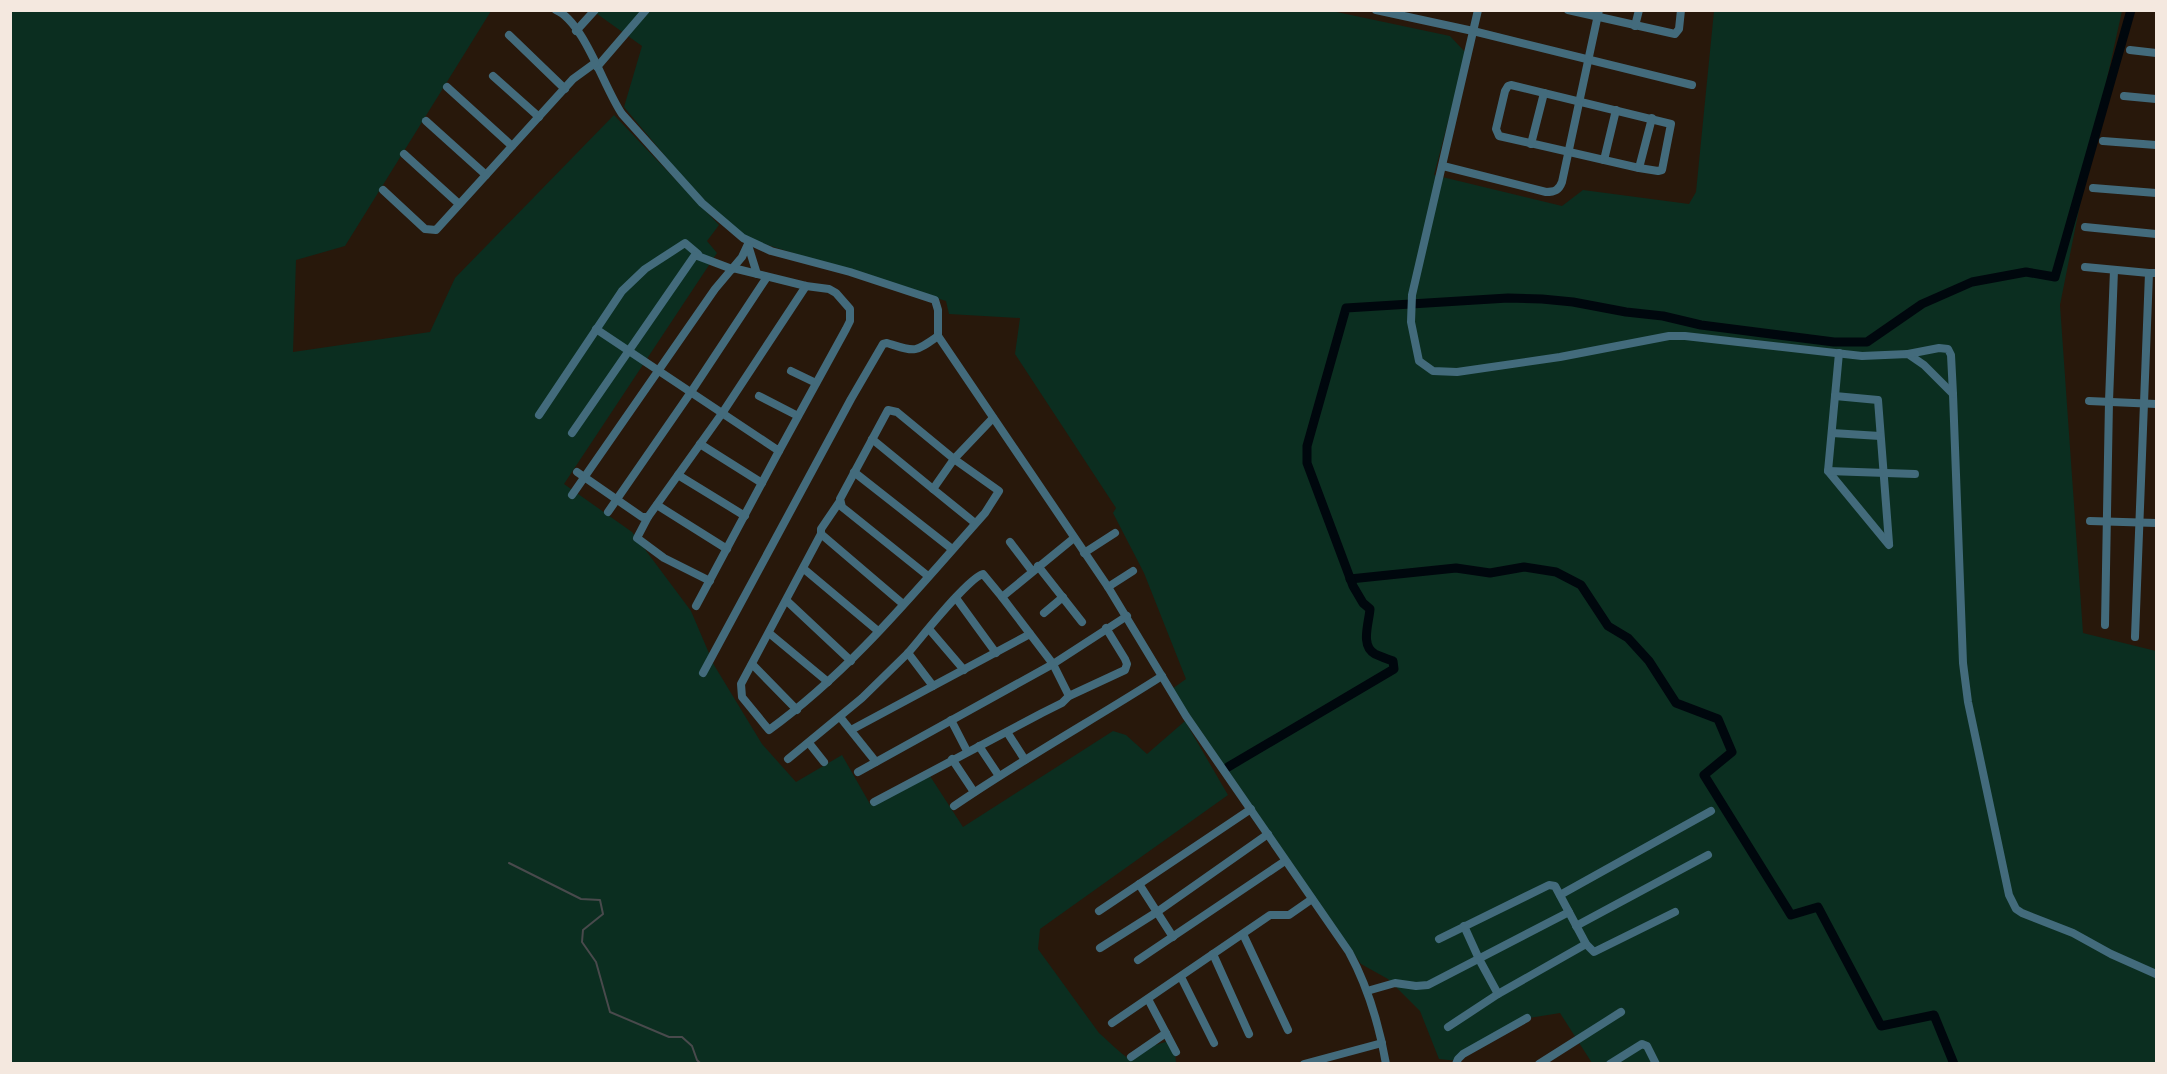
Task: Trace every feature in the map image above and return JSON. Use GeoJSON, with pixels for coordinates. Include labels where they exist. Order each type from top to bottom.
{"type":"FeatureCollection","features":[{"type":"Feature","properties":{"kind":"street"},"geometry":{"type":"LineString","coordinates":[[556,10],[568,17],[622,114],[702,203],[749,244],[850,272],[935,300],[938,310],[938,336],[1127,616],[1186,716],[1349,952],[1367,991],[1386,1064]]}},
{"type":"Feature","properties":{"kind":"street"},"geometry":{"type":"LineString","coordinates":[[576,31],[595,10]]}},
{"type":"Feature","properties":{"kind":"street"},"geometry":{"type":"LineString","coordinates":[[383,190],[429,231],[436,230],[573,79],[596,65],[646,10]]}},
{"type":"Feature","properties":{"kind":"street"},"geometry":{"type":"LineString","coordinates":[[1376,10],[1473,31],[1692,85]]}},
{"type":"Feature","properties":{"kind":"street"},"geometry":{"type":"LineString","coordinates":[[1478,10],[1411,311],[1412,334],[1419,361],[1428,369],[1457,372],[1560,357],[1677,335],[1872,356],[1908,354],[1939,348],[1948,349],[1951,355],[1953,394],[1963,663],[1968,702],[2008,895],[2016,909],[2022,913],[2073,933],[2111,954],[2157,974]]}},
{"type":"Feature","properties":{"kind":"street"},"geometry":{"type":"LineString","coordinates":[[1568,10],[1599,14],[1635,26],[1675,34],[1679,29],[1682,10]]}},
{"type":"Feature","properties":{"kind":"street"},"geometry":{"type":"LineString","coordinates":[[1635,26],[1639,10]]}},
{"type":"Feature","properties":{"kind":"street"},"geometry":{"type":"LineString","coordinates":[[1443,166],[1551,192],[1560,187],[1599,14]]}},
{"type":"Feature","properties":{"kind":"street"},"geometry":{"type":"LineString","coordinates":[[509,35],[565,88]]}},
{"type":"Feature","properties":{"kind":"street"},"geometry":{"type":"LineString","coordinates":[[2130,50],[2157,53]]}},
{"type":"Feature","properties":{"kind":"street"},"geometry":{"type":"LineString","coordinates":[[493,76],[539,117]]}},
{"type":"Feature","properties":{"kind":"street"},"geometry":{"type":"LineString","coordinates":[[1512,85],[1579,101],[1672,125],[1662,168],[1658,171],[1639,168],[1509,139],[1497,134],[1505,91],[1508,86],[1512,85]]}},
{"type":"Feature","properties":{"kind":"street"},"geometry":{"type":"LineString","coordinates":[[447,87],[512,146]]}},
{"type":"Feature","properties":{"kind":"street"},"geometry":{"type":"LineString","coordinates":[[1531,144],[1544,93]]}},
{"type":"Feature","properties":{"kind":"street"},"geometry":{"type":"LineString","coordinates":[[2124,96],[2157,99]]}},
{"type":"Feature","properties":{"kind":"street"},"geometry":{"type":"LineString","coordinates":[[1604,160],[1616,110]]}},
{"type":"Feature","properties":{"kind":"street"},"geometry":{"type":"LineString","coordinates":[[1639,168],[1652,118]]}},
{"type":"Feature","properties":{"kind":"street"},"geometry":{"type":"LineString","coordinates":[[426,121],[486,175]]}},
{"type":"Feature","properties":{"kind":"street"},"geometry":{"type":"LineString","coordinates":[[2103,141],[2157,145]]}},
{"type":"Feature","properties":{"kind":"street"},"geometry":{"type":"LineString","coordinates":[[404,154],[459,204]]}},
{"type":"Feature","properties":{"kind":"street"},"geometry":{"type":"LineString","coordinates":[[2092,188],[2157,192]]}},
{"type":"Feature","properties":{"kind":"street"},"geometry":{"type":"LineString","coordinates":[[2085,227],[2157,234]]}},
{"type":"Feature","properties":{"kind":"street"},"geometry":{"type":"LineString","coordinates":[[539,415],[622,291],[645,269],[685,243],[698,254],[733,268],[806,286],[829,289],[846,302],[851,314],[846,329],[696,606]]}},
{"type":"Feature","properties":{"kind":"street"},"geometry":{"type":"LineString","coordinates":[[572,495],[715,289],[749,244]]}},
{"type":"Feature","properties":{"kind":"street"},"geometry":{"type":"LineString","coordinates":[[749,244],[757,274]]}},
{"type":"Feature","properties":{"kind":"street"},"geometry":{"type":"LineString","coordinates":[[573,433],[695,255],[698,254]]}},
{"type":"Feature","properties":{"kind":"street"},"geometry":{"type":"LineString","coordinates":[[2085,267],[2153,273],[2135,637]]}},
{"type":"Feature","properties":{"kind":"street"},"geometry":{"type":"LineString","coordinates":[[2105,625],[2114,270]]}},
{"type":"Feature","properties":{"kind":"street"},"geometry":{"type":"LineString","coordinates":[[608,512],[767,277]]}},
{"type":"Feature","properties":{"kind":"street"},"geometry":{"type":"LineString","coordinates":[[710,580],[664,558],[637,538],[648,517],[723,412],[806,286]]}},
{"type":"Feature","properties":{"kind":"street"},"geometry":{"type":"LineString","coordinates":[[596,329],[779,451]]}},
{"type":"Feature","properties":{"kind":"street"},"geometry":{"type":"LineString","coordinates":[[703,673],[883,344],[918,349],[923,348],[938,336]]}},
{"type":"Feature","properties":{"kind":"street"},"geometry":{"type":"LineString","coordinates":[[1835,396],[1878,400],[1889,545],[1828,471],[1839,353]]}},
{"type":"Feature","properties":{"kind":"street"},"geometry":{"type":"LineString","coordinates":[[1908,354],[1924,365],[1953,394]]}},
{"type":"Feature","properties":{"kind":"street"},"geometry":{"type":"LineString","coordinates":[[791,371],[816,383]]}},
{"type":"Feature","properties":{"kind":"street"},"geometry":{"type":"LineString","coordinates":[[759,396],[798,416]]}},
{"type":"Feature","properties":{"kind":"street"},"geometry":{"type":"LineString","coordinates":[[2089,401],[2157,404]]}},
{"type":"Feature","properties":{"kind":"street"},"geometry":{"type":"LineString","coordinates":[[888,410],[893,410],[954,459],[999,491],[975,523],[851,661],[797,710],[769,730],[742,697],[741,684],[804,569],[821,534],[821,529],[840,501],[888,410]]}},
{"type":"Feature","properties":{"kind":"street"},"geometry":{"type":"LineString","coordinates":[[933,489],[954,459],[993,418]]}},
{"type":"Feature","properties":{"kind":"street"},"geometry":{"type":"LineString","coordinates":[[1832,433],[1880,436]]}},
{"type":"Feature","properties":{"kind":"street"},"geometry":{"type":"LineString","coordinates":[[872,439],[975,523]]}},
{"type":"Feature","properties":{"kind":"street"},"geometry":{"type":"LineString","coordinates":[[700,444],[762,483]]}},
{"type":"Feature","properties":{"kind":"street"},"geometry":{"type":"LineString","coordinates":[[1828,471],[1915,474]]}},
{"type":"Feature","properties":{"kind":"street"},"geometry":{"type":"LineString","coordinates":[[577,472],[642,517],[648,517]]}},
{"type":"Feature","properties":{"kind":"street"},"geometry":{"type":"LineString","coordinates":[[854,472],[952,549]]}},
{"type":"Feature","properties":{"kind":"street"},"geometry":{"type":"LineString","coordinates":[[678,476],[745,516]]}},
{"type":"Feature","properties":{"kind":"street"},"geometry":{"type":"LineString","coordinates":[[840,501],[842,507],[928,576]]}},
{"type":"Feature","properties":{"kind":"street"},"geometry":{"type":"LineString","coordinates":[[657,505],[727,549]]}},
{"type":"Feature","properties":{"kind":"street"},"geometry":{"type":"LineString","coordinates":[[2090,521],[2157,524]]}},
{"type":"Feature","properties":{"kind":"street"},"geometry":{"type":"LineString","coordinates":[[1084,553],[1115,533]]}},
{"type":"Feature","properties":{"kind":"street"},"geometry":{"type":"LineString","coordinates":[[821,534],[903,604]]}},
{"type":"Feature","properties":{"kind":"street"},"geometry":{"type":"LineString","coordinates":[[1002,597],[1074,538]]}},
{"type":"Feature","properties":{"kind":"street"},"geometry":{"type":"LineString","coordinates":[[1010,542],[1063,597],[1082,622]]}},
{"type":"Feature","properties":{"kind":"street"},"geometry":{"type":"LineString","coordinates":[[804,569],[878,631]]}},
{"type":"Feature","properties":{"kind":"street"},"geometry":{"type":"LineString","coordinates":[[1108,587],[1133,571]]}},
{"type":"Feature","properties":{"kind":"street"},"geometry":{"type":"LineString","coordinates":[[788,759],[840,717],[908,653],[956,598],[983,574],[987,576],[1053,664],[1069,696]]}},
{"type":"Feature","properties":{"kind":"street"},"geometry":{"type":"LineString","coordinates":[[1044,613],[1063,597]]}},
{"type":"Feature","properties":{"kind":"street"},"geometry":{"type":"LineString","coordinates":[[956,598],[996,653]]}},
{"type":"Feature","properties":{"kind":"street"},"geometry":{"type":"LineString","coordinates":[[787,601],[851,661]]}},
{"type":"Feature","properties":{"kind":"street"},"geometry":{"type":"LineString","coordinates":[[858,772],[1053,664],[1127,616]]}},
{"type":"Feature","properties":{"kind":"street"},"geometry":{"type":"LineString","coordinates":[[874,802],[1062,703],[1069,696],[1125,670],[1127,667],[1125,659],[1106,628]]}},
{"type":"Feature","properties":{"kind":"street"},"geometry":{"type":"LineString","coordinates":[[929,629],[963,670]]}},
{"type":"Feature","properties":{"kind":"street"},"geometry":{"type":"LineString","coordinates":[[769,633],[828,682]]}},
{"type":"Feature","properties":{"kind":"street"},"geometry":{"type":"LineString","coordinates":[[851,730],[1030,634]]}},
{"type":"Feature","properties":{"kind":"street"},"geometry":{"type":"LineString","coordinates":[[908,653],[933,686]]}},
{"type":"Feature","properties":{"kind":"street"},"geometry":{"type":"LineString","coordinates":[[752,664],[797,710]]}},
{"type":"Feature","properties":{"kind":"street"},"geometry":{"type":"LineString","coordinates":[[954,806],[1162,676]]}},
{"type":"Feature","properties":{"kind":"street"},"geometry":{"type":"LineString","coordinates":[[840,717],[876,762]]}},
{"type":"Feature","properties":{"kind":"street"},"geometry":{"type":"LineString","coordinates":[[951,720],[967,751]]}},
{"type":"Feature","properties":{"kind":"street"},"geometry":{"type":"LineString","coordinates":[[1007,732],[1025,760]]}},
{"type":"Feature","properties":{"kind":"street"},"geometry":{"type":"LineString","coordinates":[[809,743],[824,762]]}},
{"type":"Feature","properties":{"kind":"street"},"geometry":{"type":"LineString","coordinates":[[979,746],[999,776]]}},
{"type":"Feature","properties":{"kind":"street"},"geometry":{"type":"LineString","coordinates":[[952,759],[974,792]]}},
{"type":"Feature","properties":{"kind":"street"},"geometry":{"type":"LineString","coordinates":[[1099,911],[1251,809]]}},
{"type":"Feature","properties":{"kind":"street"},"geometry":{"type":"LineString","coordinates":[[1560,895],[1711,811]]}},
{"type":"Feature","properties":{"kind":"street"},"geometry":{"type":"LineString","coordinates":[[1100,948],[1157,912],[1268,834]]}},
{"type":"Feature","properties":{"kind":"street"},"geometry":{"type":"LineString","coordinates":[[1576,926],[1708,855]]}},
{"type":"Feature","properties":{"kind":"street"},"geometry":{"type":"LineString","coordinates":[[1138,960],[1285,861]]}},
{"type":"Feature","properties":{"kind":"street"},"geometry":{"type":"LineString","coordinates":[[1139,884],[1173,937]]}},
{"type":"Feature","properties":{"kind":"street"},"geometry":{"type":"LineString","coordinates":[[1439,939],[1549,885],[1556,886],[1586,944],[1594,952],[1675,912]]}},
{"type":"Feature","properties":{"kind":"street"},"geometry":{"type":"LineString","coordinates":[[1112,1023],[1270,915],[1289,915],[1312,899]]}},
{"type":"Feature","properties":{"kind":"street"},"geometry":{"type":"LineString","coordinates":[[1367,991],[1395,983],[1428,985],[1569,912]]}},
{"type":"Feature","properties":{"kind":"street"},"geometry":{"type":"LineString","coordinates":[[1464,926],[1498,994]]}},
{"type":"Feature","properties":{"kind":"street"},"geometry":{"type":"LineString","coordinates":[[1243,934],[1288,1030]]}},
{"type":"Feature","properties":{"kind":"street"},"geometry":{"type":"LineString","coordinates":[[1448,1027],[1498,994],[1586,944]]}},
{"type":"Feature","properties":{"kind":"street"},"geometry":{"type":"LineString","coordinates":[[1213,954],[1249,1034]]}},
{"type":"Feature","properties":{"kind":"street"},"geometry":{"type":"LineString","coordinates":[[1181,977],[1214,1043]]}},
{"type":"Feature","properties":{"kind":"street"},"geometry":{"type":"LineString","coordinates":[[1148,999],[1176,1052]]}},
{"type":"Feature","properties":{"kind":"street"},"geometry":{"type":"LineString","coordinates":[[1539,1064],[1621,1012]]}},
{"type":"Feature","properties":{"kind":"street"},"geometry":{"type":"LineString","coordinates":[[1456,1064],[1463,1054],[1527,1018]]}},
{"type":"Feature","properties":{"kind":"street"},"geometry":{"type":"LineString","coordinates":[[1131,1057],[1166,1033]]}},
{"type":"Feature","properties":{"kind":"street"},"geometry":{"type":"LineString","coordinates":[[1304,1064],[1382,1043]]}},
{"type":"Feature","properties":{"kind":"street"},"geometry":{"type":"LineString","coordinates":[[1610,1064],[1642,1044],[1647,1046],[1656,1064]]}},
{"type":"Feature","properties":{"kind":"green space"},"geometry":{"type":"Polygon","coordinates":[[[10,11],[491,11],[345,246],[296,260],[293,352],[430,332],[455,278],[614,115],[719,225],[707,241],[717,253],[564,484],[632,532],[691,611],[714,665],[762,744],[796,782],[842,755],[870,804],[930,776],[963,827],[1113,731],[1126,735],[1147,754],[1185,721],[1228,795],[1040,929],[1038,949],[1099,1033],[1122,1054],[1131,1060],[1155,1045],[1169,1041],[1175,1052],[1176,1063],[11,1063],[10,11]]]}},
{"type":"Feature","properties":{"kind":"green space"},"geometry":{"type":"Polygon","coordinates":[[[593,11],[1332,11],[1450,36],[1466,53],[1434,175],[1562,206],[1583,190],[1689,204],[1696,192],[1714,11],[2122,11],[2060,305],[2083,633],[2156,651],[2156,1063],[1592,1063],[1560,1013],[1523,1019],[1458,1061],[1439,1059],[1420,1011],[1388,979],[1361,964],[1172,689],[1186,679],[1144,573],[1113,513],[1116,508],[1015,354],[1020,318],[949,314],[946,301],[758,242],[732,229],[687,182],[624,107],[642,46],[593,11]]]}},
{"type":"Feature","properties":{"kind":"waterway"},"geometry":{"type":"LineString","coordinates":[[1228,767],[1394,669],[1393,661],[1375,654],[1368,646],[1366,634],[1370,609],[1363,603],[1353,586],[1307,463],[1307,446],[1346,308],[1508,298],[1542,299],[1663,316],[1701,325],[1834,342],[1867,342],[1922,304],[1972,282],[2026,272],[2055,277],[2131,10]]}},
{"type":"Feature","properties":{"kind":"waterway"},"geometry":{"type":"LineString","coordinates":[[1350,579],[1456,568],[1490,573],[1524,567],[1556,572],[1581,585],[1608,626],[1628,638],[1649,661],[1676,703],[1718,719],[1732,752],[1704,775],[1791,915],[1818,907],[1881,1026],[1934,1015],[1954,1064]]}},
{"type":"Feature","properties":{"kind":"waterway"},"geometry":{"type":"LineString","coordinates":[[509,863],[581,899],[600,900],[603,914],[583,930],[582,942],[596,962],[610,1012],[669,1037],[682,1037],[692,1046],[701,1064]]}}]}
